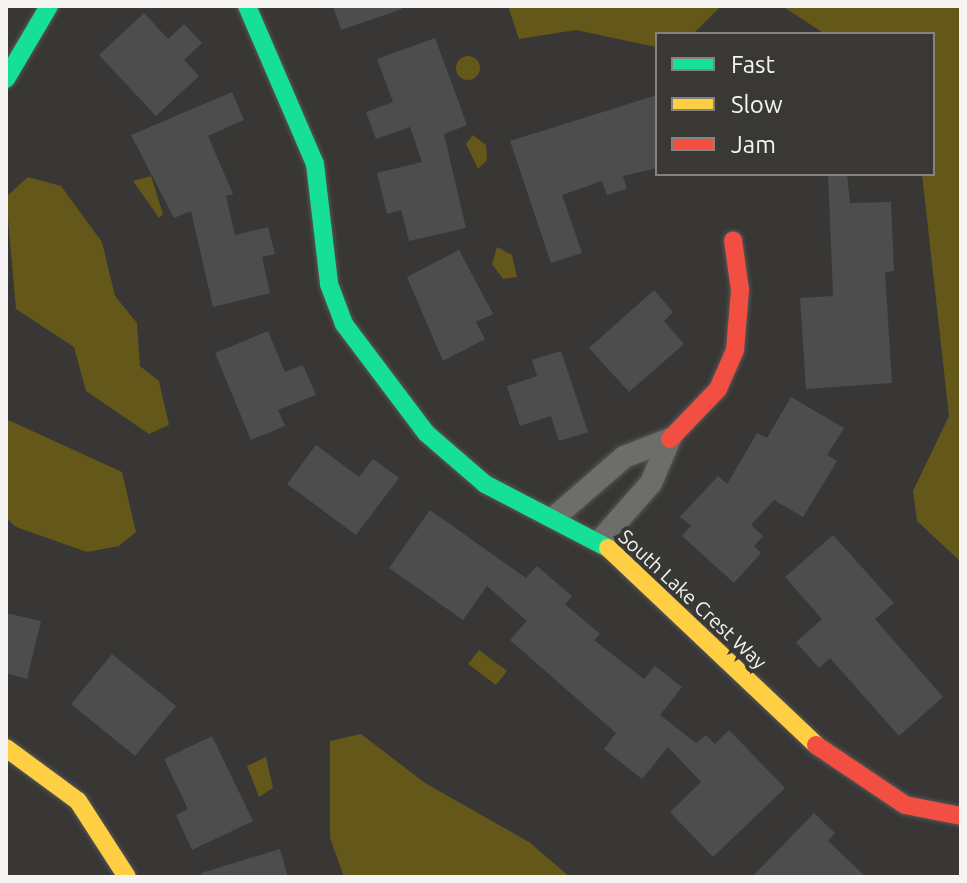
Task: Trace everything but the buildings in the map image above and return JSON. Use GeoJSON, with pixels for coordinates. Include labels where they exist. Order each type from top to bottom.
{"type":"FeatureCollection","features":[{"type":"Feature","properties":{"kind":"street"},"geometry":{"type":"LineString","coordinates":[[7,75],[49,6]]}},
{"type":"Feature","properties":{"kind":"street","name":"South Lake Crest Way"},"geometry":{"type":"LineString","coordinates":[[247,6],[293,99],[315,164],[329,284],[344,324],[396,398],[456,461],[485,484],[556,516],[600,541],[829,757],[905,805],[961,816]]}},
{"type":"Feature","properties":{"kind":"street"},"geometry":{"type":"LineString","coordinates":[[600,541],[651,483],[670,439],[718,389],[735,350],[740,290],[733,240]]}},
{"type":"Feature","properties":{"kind":"street"},"geometry":{"type":"LineString","coordinates":[[556,516],[624,457],[670,439]]}},
{"type":"Feature","properties":{"kind":"street"},"geometry":{"type":"LineString","coordinates":[[6,748],[78,801],[127,877]]}},
{"type":"Feature","properties":{"kind":"shaded area"},"geometry":{"type":"Polygon","coordinates":[[[508,6],[721,6],[695,32],[655,32],[655,47],[576,30],[519,39],[508,6]]]}},
{"type":"Feature","properties":{"kind":"shaded area"},"geometry":{"type":"Polygon","coordinates":[[[782,6],[961,6],[961,562],[917,521],[913,491],[949,416],[922,176],[935,176],[935,32],[822,32],[782,6]]]}},
{"type":"Feature","properties":{"kind":"shaded area"},"geometry":{"type":"Polygon","coordinates":[[[468,56],[476,60],[480,68],[476,76],[468,80],[460,76],[456,68],[460,60],[468,56]]]}},
{"type":"Feature","properties":{"kind":"shaded area"},"geometry":{"type":"Polygon","coordinates":[[[473,135],[486,145],[487,160],[478,169],[466,144],[473,135]]]}},
{"type":"Feature","properties":{"kind":"shaded area"},"geometry":{"type":"Polygon","coordinates":[[[151,176],[163,214],[159,218],[133,181],[151,176]]]}},
{"type":"Feature","properties":{"kind":"shaded area"},"geometry":{"type":"Polygon","coordinates":[[[28,177],[61,186],[102,242],[115,296],[137,323],[140,366],[159,381],[169,425],[149,434],[86,391],[74,347],[16,309],[6,197],[28,177]]]}},
{"type":"Feature","properties":{"kind":"shaded area"},"geometry":{"type":"Polygon","coordinates":[[[497,247],[512,255],[517,277],[503,279],[492,264],[497,247]]]}},
{"type":"Feature","properties":{"kind":"shaded area"},"geometry":{"type":"Polygon","coordinates":[[[6,419],[122,472],[136,532],[119,546],[87,552],[16,527],[6,518],[6,419]]]}},
{"type":"Feature","properties":{"kind":"shaded area"},"geometry":{"type":"Polygon","coordinates":[[[479,650],[507,671],[496,685],[468,664],[479,650]]]}},
{"type":"Feature","properties":{"kind":"shaded area"},"geometry":{"type":"Polygon","coordinates":[[[361,734],[425,783],[529,842],[570,877],[344,877],[330,838],[330,741],[361,734]]]}},
{"type":"Feature","properties":{"kind":"shaded area"},"geometry":{"type":"Polygon","coordinates":[[[266,757],[273,788],[259,797],[247,766],[266,757]]]}},
{"type":"Feature","properties":{"kind":"traffic: fast"},"geometry":{"type":"LineString","coordinates":[[6,79],[49,6]]}},
{"type":"Feature","properties":{"kind":"traffic: fast"},"geometry":{"type":"LineString","coordinates":[[247,6],[315,164],[329,284],[344,324],[426,433],[485,484],[608,548]]}},
{"type":"Feature","properties":{"kind":"traffic: slow"},"geometry":{"type":"LineString","coordinates":[[608,548],[816,745]]}},
{"type":"Feature","properties":{"kind":"traffic: slow"},"geometry":{"type":"LineString","coordinates":[[6,748],[78,801],[127,877]]}},
{"type":"Feature","properties":{"kind":"traffic: jam"},"geometry":{"type":"LineString","coordinates":[[670,439],[718,389],[735,350],[740,290],[733,240]]}},
{"type":"Feature","properties":{"kind":"traffic: jam"},"geometry":{"type":"LineString","coordinates":[[816,745],[905,805],[961,816]]}}]}
